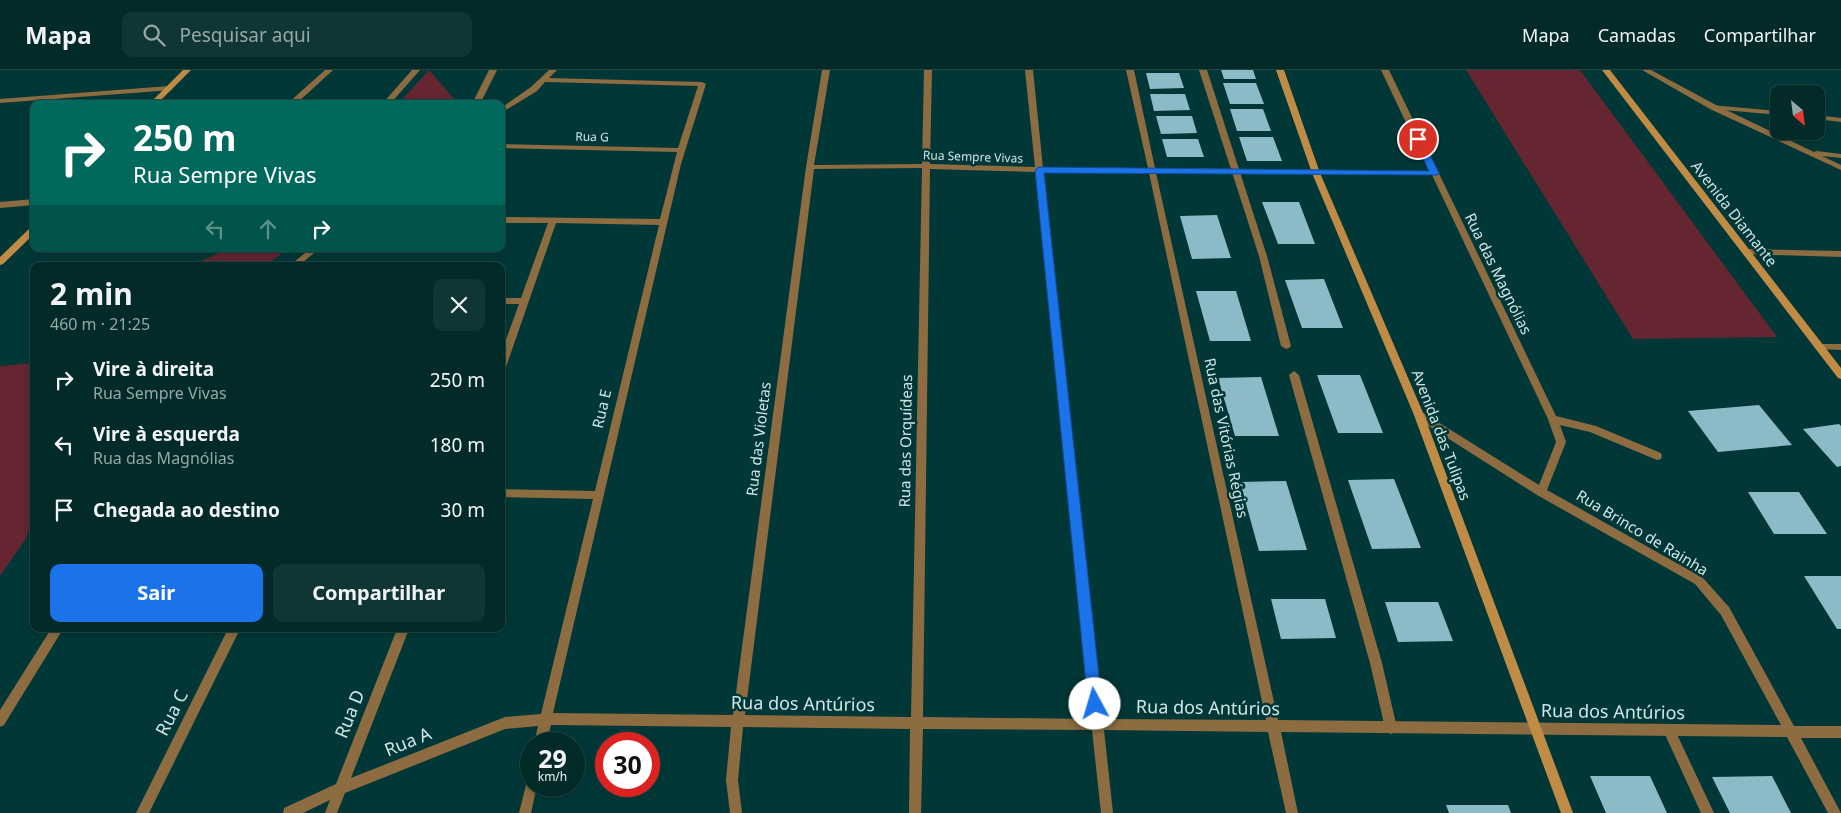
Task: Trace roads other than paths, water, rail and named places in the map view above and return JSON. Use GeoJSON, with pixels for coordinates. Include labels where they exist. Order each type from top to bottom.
{"type":"FeatureCollection","features":[{"type":"Feature","properties":{"kind":"street"},"geometry":{"type":"LineString","coordinates":[[157,100],[186,70]]}},
{"type":"Feature","properties":{"kind":"street"},"geometry":{"type":"LineString","coordinates":[[295,100],[329,70]]}},
{"type":"Feature","properties":{"kind":"street"},"geometry":{"type":"LineString","coordinates":[[390,100],[416,70]]}},
{"type":"Feature","properties":{"kind":"street"},"geometry":{"type":"LineString","coordinates":[[478,100],[493,70]]}},
{"type":"Feature","properties":{"kind":"street"},"geometry":{"type":"LineString","coordinates":[[505,108],[534,89],[553,70]]}},
{"type":"Feature","properties":{"kind":"street","name":"Rua das Violetas"},"geometry":{"type":"LineString","coordinates":[[736,813],[732,780],[738,720],[810,167],[826,70]]}},
{"type":"Feature","properties":{"kind":"street","name":"Rua das Orquídeas"},"geometry":{"type":"LineString","coordinates":[[915,813],[928,70]]}},
{"type":"Feature","properties":{"kind":"street"},"geometry":{"type":"LineString","coordinates":[[1029,70],[1107,813]]}},
{"type":"Feature","properties":{"kind":"street","name":"Rua das Vitórias Régias"},"geometry":{"type":"LineString","coordinates":[[1130,70],[1292,813]]}},
{"type":"Feature","properties":{"kind":"street"},"geometry":{"type":"LineString","coordinates":[[1203,70],[1263,256],[1286,346]]}},
{"type":"Feature","properties":{"kind":"street","name":"Avenida das Tulipas"},"geometry":{"type":"LineString","coordinates":[[1280,70],[1316,173],[1419,415],[1567,813]]}},
{"type":"Feature","properties":{"kind":"street","name":"Rua das Magnólias"},"geometry":{"type":"LineString","coordinates":[[1385,70],[1553,419],[1561,442],[1541,492]]}},
{"type":"Feature","properties":{"kind":"street","name":"Avenida Diamante"},"geometry":{"type":"LineString","coordinates":[[1606,70],[1841,375]]}},
{"type":"Feature","properties":{"kind":"street"},"geometry":{"type":"LineString","coordinates":[[1646,70],[1713,107],[1841,168]]}},
{"type":"Feature","properties":{"kind":"street","name":"Rua E"},"geometry":{"type":"LineString","coordinates":[[542,732],[663,222],[702,84],[543,80]]}},
{"type":"Feature","properties":{"kind":"street"},"geometry":{"type":"LineString","coordinates":[[0,101],[169,88]]}},
{"type":"Feature","properties":{"kind":"street"},"geometry":{"type":"LineString","coordinates":[[1713,107],[1770,113]]}},
{"type":"Feature","properties":{"kind":"street"},"geometry":{"type":"LineString","coordinates":[[1825,118],[1841,120]]}},
{"type":"Feature","properties":{"kind":"street","name":"Rua G"},"geometry":{"type":"LineString","coordinates":[[505,146],[682,150]]}},
{"type":"Feature","properties":{"kind":"street"},"geometry":{"type":"LineString","coordinates":[[1811,153],[1841,156]]}},
{"type":"Feature","properties":{"kind":"street","name":"Rua Sempre Vivas"},"geometry":{"type":"LineString","coordinates":[[810,167],[926,166],[1039,170],[1435,173]]}},
{"type":"Feature","properties":{"kind":"street"},"geometry":{"type":"LineString","coordinates":[[0,205],[30,202]]}},
{"type":"Feature","properties":{"kind":"street"},"geometry":{"type":"LineString","coordinates":[[505,220],[663,222]]}},
{"type":"Feature","properties":{"kind":"street"},"geometry":{"type":"LineString","coordinates":[[505,356],[553,221]]}},
{"type":"Feature","properties":{"kind":"street"},"geometry":{"type":"LineString","coordinates":[[0,262],[30,232]]}},
{"type":"Feature","properties":{"kind":"street"},"geometry":{"type":"LineString","coordinates":[[298,262],[311,252]]}},
{"type":"Feature","properties":{"kind":"street"},"geometry":{"type":"LineString","coordinates":[[1746,252],[1841,254]]}},
{"type":"Feature","properties":{"kind":"street"},"geometry":{"type":"LineString","coordinates":[[505,301],[524,301]]}},
{"type":"Feature","properties":{"kind":"street"},"geometry":{"type":"LineString","coordinates":[[1819,347],[1841,347]]}},
{"type":"Feature","properties":{"kind":"street"},"geometry":{"type":"LineString","coordinates":[[1294,375],[1376,663],[1391,728]]}},
{"type":"Feature","properties":{"kind":"street","name":"Rua Brinco de Rainha"},"geometry":{"type":"LineString","coordinates":[[1419,415],[1541,492],[1699,581],[1725,611],[1835,813]]}},
{"type":"Feature","properties":{"kind":"street"},"geometry":{"type":"LineString","coordinates":[[1553,419],[1592,429],[1657,456]]}},
{"type":"Feature","properties":{"kind":"street"},"geometry":{"type":"LineString","coordinates":[[505,493],[598,495]]}},
{"type":"Feature","properties":{"kind":"street"},"geometry":{"type":"LineString","coordinates":[[0,722],[55,632]]}},
{"type":"Feature","properties":{"kind":"street","name":"Rua C"},"geometry":{"type":"LineString","coordinates":[[142,813],[232,632]]}},
{"type":"Feature","properties":{"kind":"street","name":"Rua D"},"geometry":{"type":"LineString","coordinates":[[331,813],[402,632]]}},
{"type":"Feature","properties":{"kind":"street","name":"Rua dos Antúrios"},"geometry":{"type":"LineString","coordinates":[[545,719],[1097,723],[1841,732]]}},
{"type":"Feature","properties":{"kind":"street","name":"Rua A"},"geometry":{"type":"LineString","coordinates":[[289,813],[339,789],[505,723],[545,719]]}},
{"type":"Feature","properties":{"kind":"street"},"geometry":{"type":"LineString","coordinates":[[1669,730],[1708,813]]}},
{"type":"Feature","properties":{"kind":"street"},"geometry":{"type":"LineString","coordinates":[[526,813],[529,797]]}}]}
